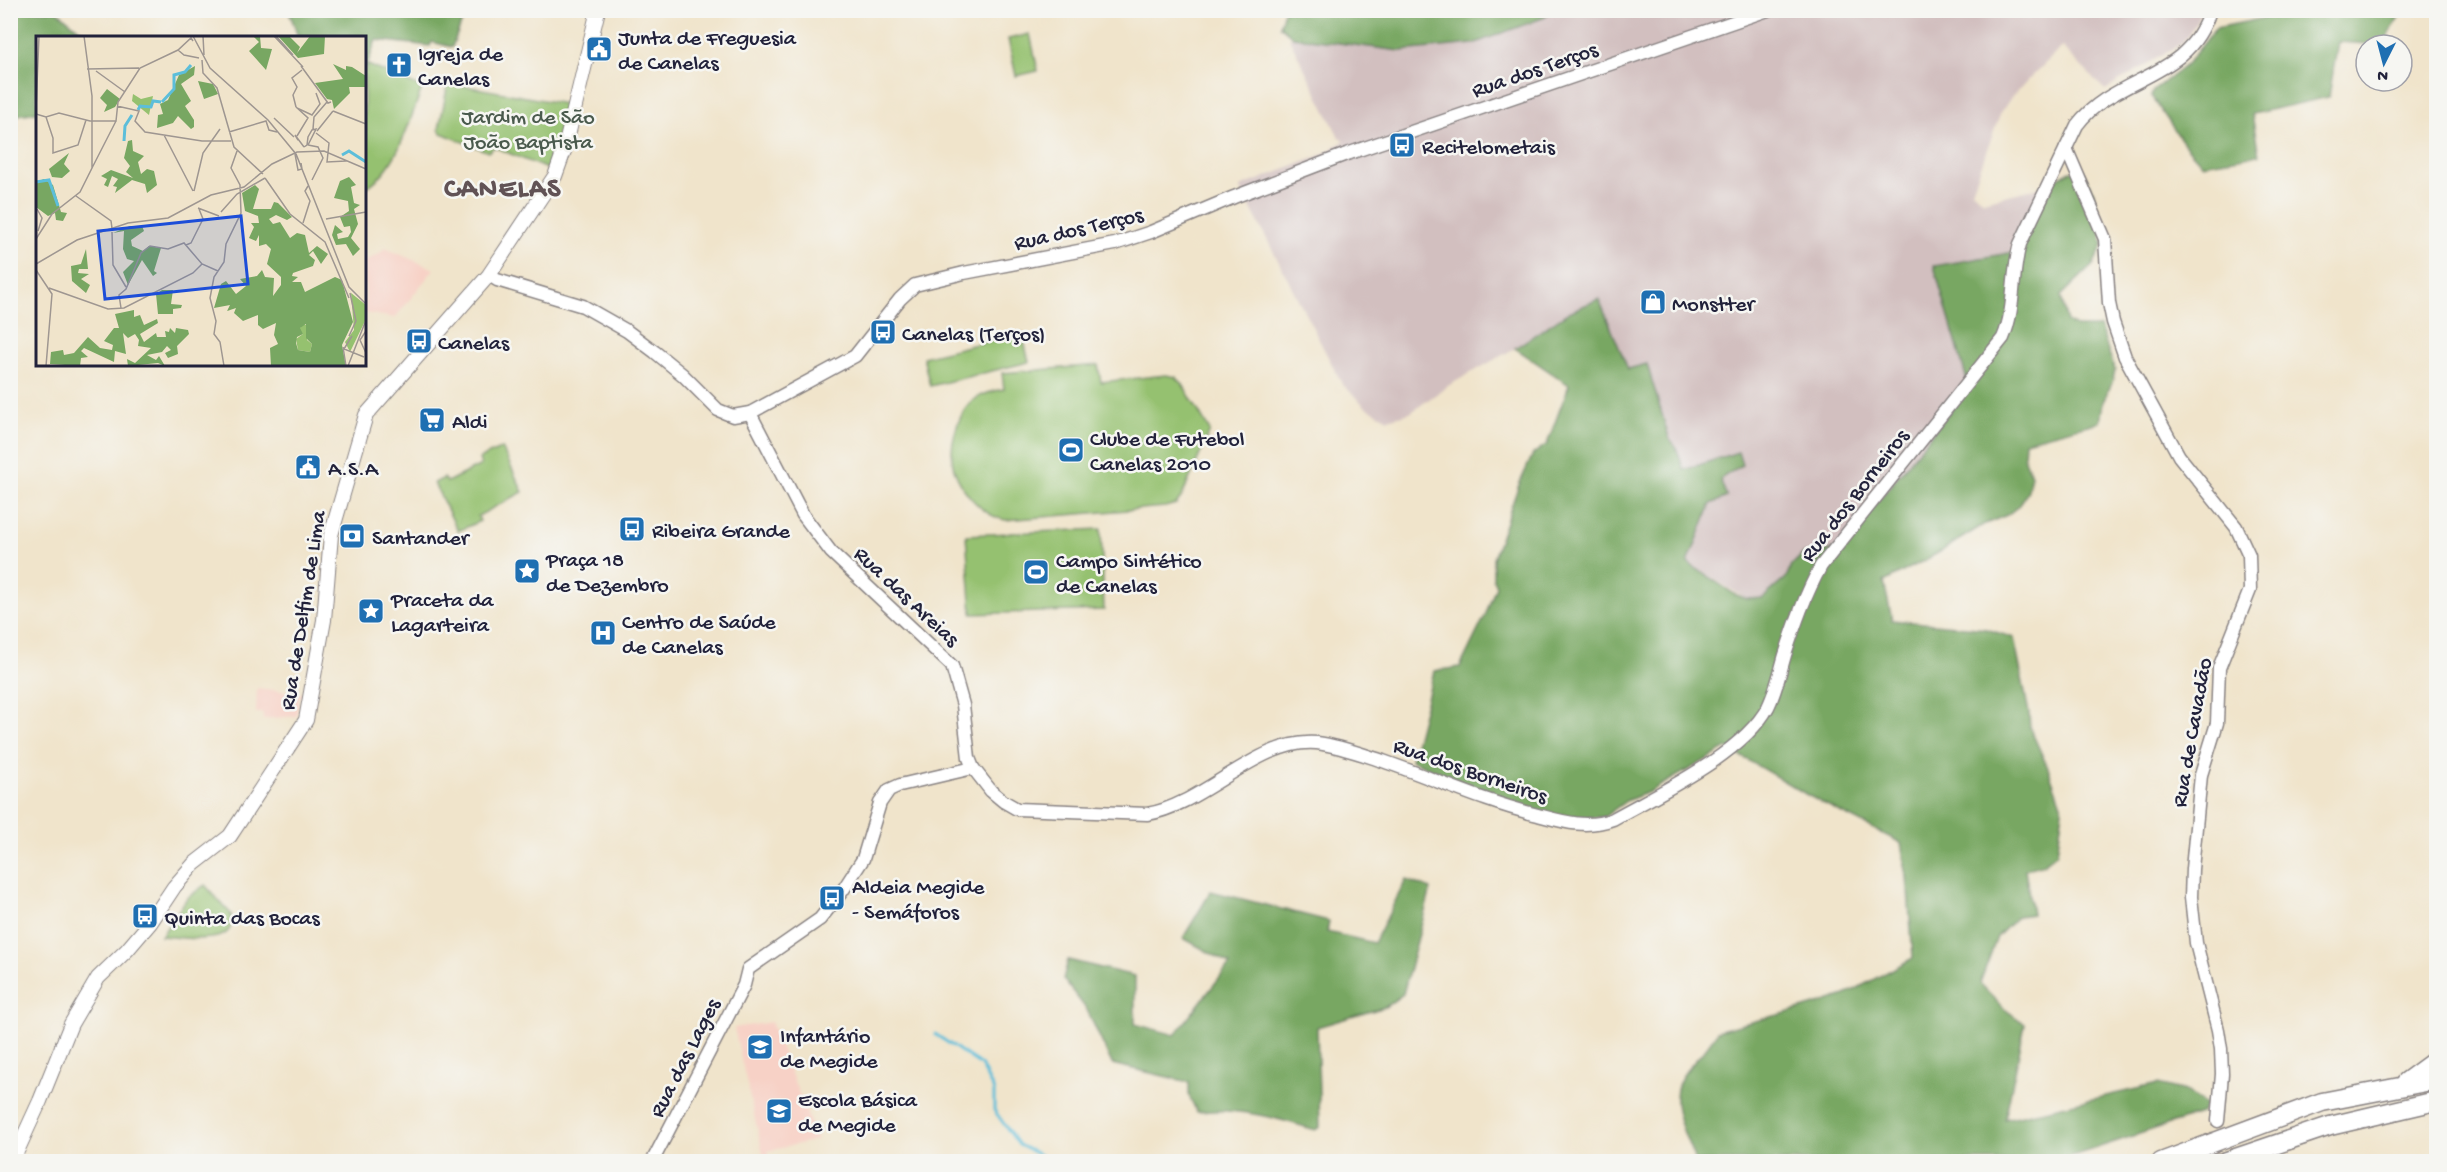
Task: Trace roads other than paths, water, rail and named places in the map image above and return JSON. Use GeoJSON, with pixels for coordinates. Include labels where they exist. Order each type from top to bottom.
{"type":"FeatureCollection","features":[{"type":"Feature","properties":{"kind":"highway"},"geometry":{"type":"LineString","coordinates":[[2402,1085],[2436,1060]]}},
{"type":"Feature","properties":{"kind":"highway"},"geometry":{"type":"LineString","coordinates":[[2161,1161],[2322,1102],[2436,1080]]}},
{"type":"Feature","properties":{"kind":"highway"},"geometry":{"type":"LineString","coordinates":[[2224,1161],[2330,1126],[2436,1101]]}},
{"type":"Feature","properties":{"kind":"highway"},"geometry":{"type":"LineString","coordinates":[[2406,1107],[2436,1113]]}},
{"type":"Feature","properties":{"kind":"main road","name":"Rua de Delfim de Lima"},"geometry":{"type":"LineString","coordinates":[[12,1161],[40,1101],[71,1024],[98,978],[127,950],[150,923],[174,887],[194,864],[230,836],[306,720],[324,620],[331,535],[366,415],[489,275],[555,176],[565,147],[598,10]]}},
{"type":"Feature","properties":{"kind":"street","name":"Rua dos Terços"},"geometry":{"type":"LineString","coordinates":[[750,413],[855,356],[900,298],[915,285],[964,273],[1087,251],[1124,241],[1344,155],[1768,10]]}},
{"type":"Feature","properties":{"kind":"street","name":"Rua dos Borneiros"},"geometry":{"type":"LineString","coordinates":[[1017,809],[1147,814],[1160,812],[1172,808],[1224,776],[1282,747],[1300,742],[1347,749],[1502,807],[1574,824],[1601,824],[1684,779],[1743,737],[1760,718],[1772,697],[1804,600],[1821,566],[2003,338],[2012,313],[2020,244],[2077,125],[2093,107],[2159,72],[2190,49],[2205,26],[2210,10]]}},
{"type":"Feature","properties":{"kind":"street","name":"Rua de Cavadão"},"geometry":{"type":"LineString","coordinates":[[2066,148],[2104,239],[2112,322],[2125,357],[2179,456],[2236,527],[2249,555],[2250,590],[2219,668],[2217,723],[2201,775],[2192,869],[2191,897],[2196,943],[2221,1049],[2222,1074],[2217,1121]]}},
{"type":"Feature","properties":{"kind":"street"},"geometry":{"type":"LineString","coordinates":[[489,275],[497,280],[584,306],[655,352],[683,375],[718,410],[734,416],[750,413]]}},
{"type":"Feature","properties":{"kind":"street","name":"Rua das Areias"},"geometry":{"type":"LineString","coordinates":[[750,413],[803,515],[831,552],[952,666],[962,697],[969,758],[973,768],[991,791],[1017,809]]}},
{"type":"Feature","properties":{"kind":"street","name":"Rua das Lages"},"geometry":{"type":"LineString","coordinates":[[652,1161],[744,985],[748,969],[820,919],[826,912],[862,859],[880,802],[889,790],[900,784],[973,768]]}},
{"type":"Feature","properties":{"kind":"waterway"},"geometry":{"type":"LineString","coordinates":[[935,1034],[981,1065],[994,1091],[994,1110],[1019,1145],[1040,1155],[1044,1162]]}},
{"type":"Feature","properties":{"kind":"tunnel"},"geometry":{"type":"LineString","coordinates":[[2212,1162],[2218,1121]]}},
{"type":"Feature","properties":{"kind":"place","name":"Junta de Freguesia de Canelas"},"geometry":{"type":"Point","coordinates":[599,49]}},
{"type":"Feature","properties":{"kind":"place","name":"Igreja de Canelas"},"geometry":{"type":"Point","coordinates":[399,65]}},
{"type":"Feature","properties":{"kind":"place","name":"Recitelometais"},"geometry":{"type":"Point","coordinates":[1402,145]}},
{"type":"Feature","properties":{"kind":"place","name":"Monstter"},"geometry":{"type":"Point","coordinates":[1653,302]}},
{"type":"Feature","properties":{"kind":"place","name":"Canelas (Terços)"},"geometry":{"type":"Point","coordinates":[883,332]}},
{"type":"Feature","properties":{"kind":"place","name":"Canelas"},"geometry":{"type":"Point","coordinates":[419,341]}},
{"type":"Feature","properties":{"kind":"place","name":"Aldi"},"geometry":{"type":"Point","coordinates":[432,420]}},
{"type":"Feature","properties":{"kind":"place","name":"Clube de Futebol Canelas 2010"},"geometry":{"type":"Point","coordinates":[1071,450]}},
{"type":"Feature","properties":{"kind":"place","name":"A.S.A"},"geometry":{"type":"Point","coordinates":[308,467]}},
{"type":"Feature","properties":{"kind":"place","name":"Ribeira Grande"},"geometry":{"type":"Point","coordinates":[632,529]}},
{"type":"Feature","properties":{"kind":"place","name":"Santander"},"geometry":{"type":"Point","coordinates":[352,536]}},
{"type":"Feature","properties":{"kind":"place","name":"Praça 18 de Dezembro"},"geometry":{"type":"Point","coordinates":[527,571]}},
{"type":"Feature","properties":{"kind":"place","name":"Campo Sintético de Canelas"},"geometry":{"type":"Point","coordinates":[1036,572]}},
{"type":"Feature","properties":{"kind":"place","name":"Praceta da Lagarteira"},"geometry":{"type":"Point","coordinates":[371,611]}},
{"type":"Feature","properties":{"kind":"place","name":"Centro de Saúde de Canelas"},"geometry":{"type":"Point","coordinates":[603,633]}},
{"type":"Feature","properties":{"kind":"place","name":"Aldeia Megide - Semáforos"},"geometry":{"type":"Point","coordinates":[832,898]}},
{"type":"Feature","properties":{"kind":"place","name":"Quinta das Bocas"},"geometry":{"type":"Point","coordinates":[145,916]}},
{"type":"Feature","properties":{"kind":"place","name":"Infantário de Megide"},"geometry":{"type":"Point","coordinates":[760,1047]}},
{"type":"Feature","properties":{"kind":"place","name":"Escola Básica de Megide"},"geometry":{"type":"Point","coordinates":[779,1111]}},
{"type":"Feature","properties":{"kind":"district","name":"CANELAS"},"geometry":{"type":"Point","coordinates":[503,186]}},
{"type":"Feature","properties":{"kind":"park label","name":"Jardim de São João Baptista"},"geometry":{"type":"Point","coordinates":[528,128]}}]}
